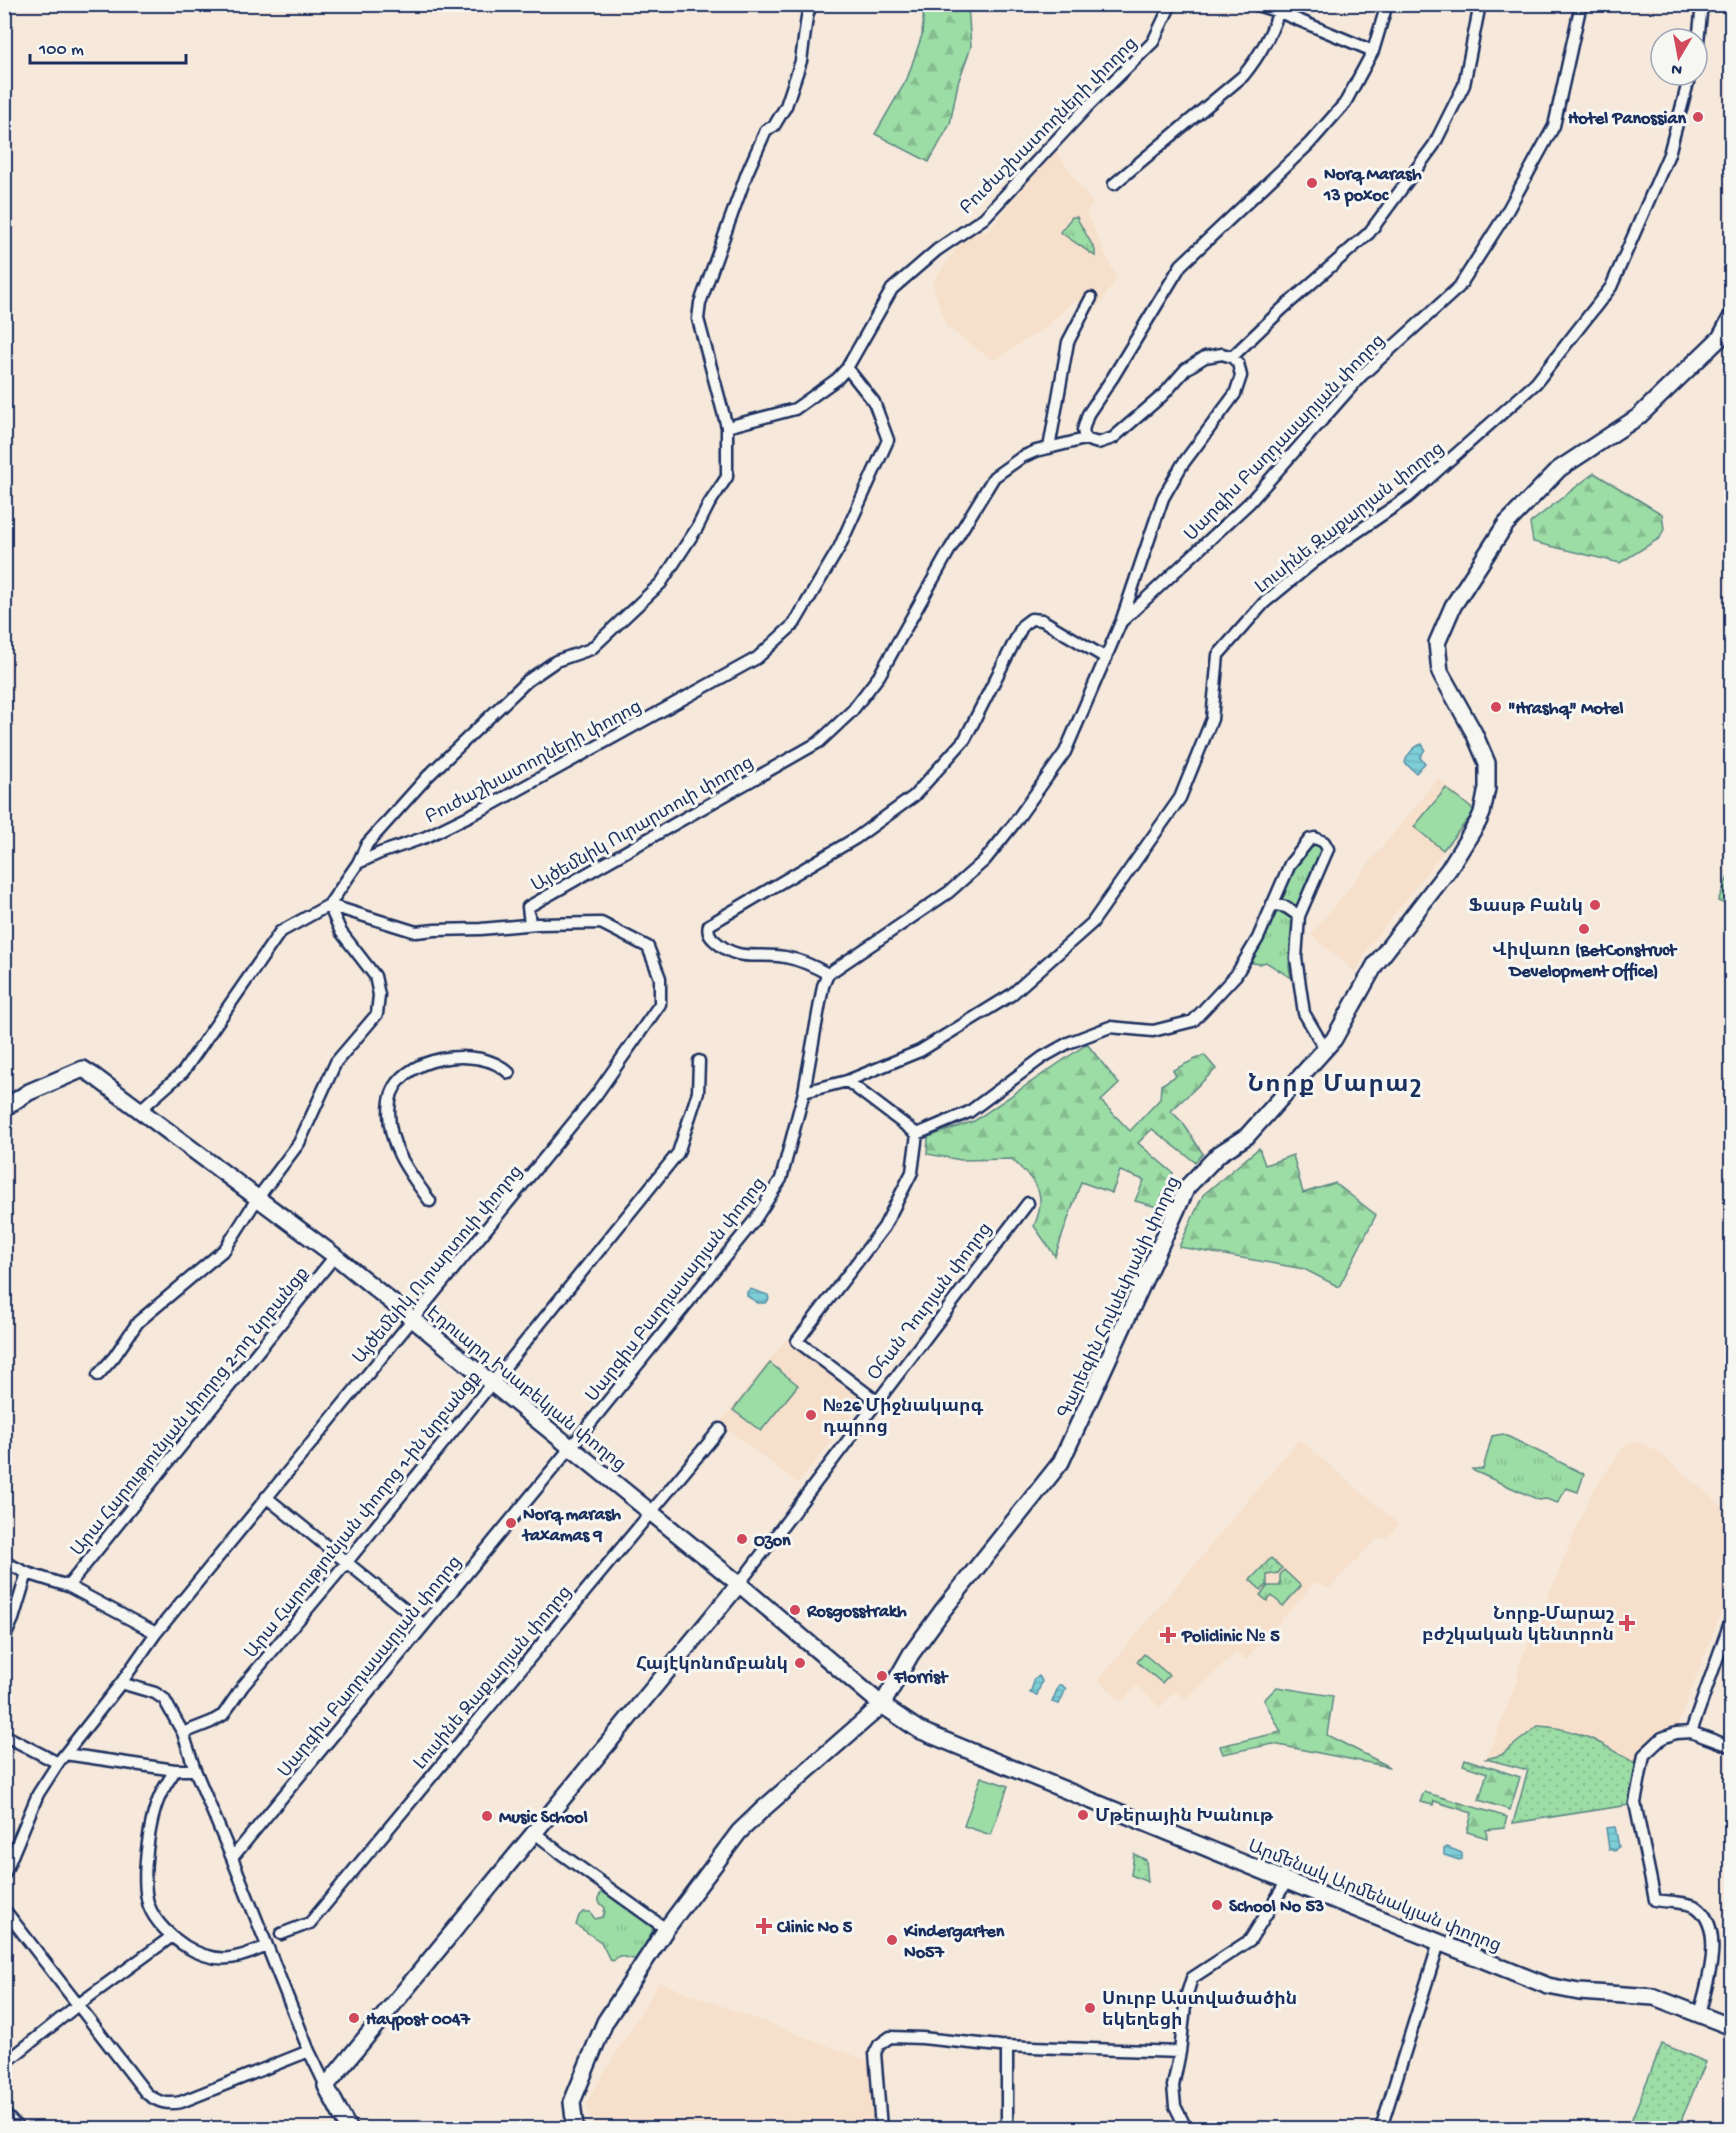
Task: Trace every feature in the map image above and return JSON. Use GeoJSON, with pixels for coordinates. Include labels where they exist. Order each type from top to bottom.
{"type":"FeatureCollection","features":[{"type":"Feature","properties":{"kind":"main road","name":"Գարեգին Հովսեփյանի փողոց"},"geometry":{"type":"LineString","coordinates":[[575,2128],[572,2102],[605,2022],[666,1929],[739,1832],[882,1706],[911,1654],[943,1610],[1061,1462],[1187,1187],[1219,1154],[1248,1136],[1334,1039],[1375,965],[1449,869],[1482,813],[1487,788],[1487,763],[1474,733],[1440,672],[1437,643],[1453,606],[1506,524],[1560,469],[1638,417],[1720,338],[1731,316]]}},
{"type":"Feature","properties":{"kind":"main road","name":"Էդուարդ Իսաբեկյան փողոց"},"geometry":{"type":"LineString","coordinates":[[4,1108],[29,1092],[83,1069],[335,1256],[739,1584],[882,1706]]}},
{"type":"Feature","properties":{"kind":"main road","name":"Օհան Դուրյան փողոց"},"geometry":{"type":"LineString","coordinates":[[326,2086],[739,1584]]}},
{"type":"Feature","properties":{"kind":"main road","name":"Արմենակ Արմենակյան փողոց"},"geometry":{"type":"LineString","coordinates":[[882,1706],[929,1735],[1548,1986],[1579,1992],[1654,1997],[1731,2027]]}},
{"type":"Feature","properties":{"kind":"main road"},"geometry":{"type":"LineString","coordinates":[[326,2086],[348,2128]]}},
{"type":"Feature","properties":{"kind":"street"},"geometry":{"type":"LineString","coordinates":[[140,1110],[183,1072],[280,932],[329,905],[358,863],[367,844],[428,776],[527,681],[556,661],[591,649],[661,583],[698,528],[709,504],[727,477],[727,427],[698,319],[700,303],[747,173],[766,130],[774,126],[786,106],[801,61],[811,4]]}},
{"type":"Feature","properties":{"kind":"street","name":"Բուժաշխատողների փողոց"},"geometry":{"type":"LineString","coordinates":[[727,427],[795,409],[837,379],[847,368],[892,290],[937,250],[984,218],[1089,105],[1153,42],[1171,4]]}},
{"type":"Feature","properties":{"kind":"street"},"geometry":{"type":"LineString","coordinates":[[1254,4],[1279,8],[1373,51]]}},
{"type":"Feature","properties":{"kind":"street"},"geometry":{"type":"LineString","coordinates":[[1085,440],[1083,430],[1088,414],[1181,265],[1309,144],[1345,103],[1373,51],[1387,4]]}},
{"type":"Feature","properties":{"kind":"street"},"geometry":{"type":"LineString","coordinates":[[1120,622],[1163,498],[1182,465],[1238,388],[1240,369],[1232,357],[1282,309],[1369,233],[1434,144],[1464,85],[1480,4]]}},
{"type":"Feature","properties":{"kind":"street","name":"Սարգիս Բաղդասարյան փողոց"},"geometry":{"type":"LineString","coordinates":[[232,1858],[754,1221],[781,1179],[804,1092],[823,986],[828,974],[949,892],[985,860],[1065,753],[1120,622],[1250,502],[1361,376],[1459,287],[1504,217],[1554,126],[1581,4]]}},
{"type":"Feature","properties":{"kind":"street"},"geometry":{"type":"LineString","coordinates":[[1700,27],[1702,4]]}},
{"type":"Feature","properties":{"kind":"street"},"geometry":{"type":"LineString","coordinates":[[1114,184],[1243,76],[1258,54],[1279,8]]}},
{"type":"Feature","properties":{"kind":"street","name":"Լուսինե Զաքարյան փողոց"},"geometry":{"type":"LineString","coordinates":[[804,1092],[847,1081],[920,1051],[1011,995],[1092,923],[1180,798],[1212,719],[1218,655],[1264,603],[1315,561],[1408,497],[1536,383],[1611,286],[1669,154],[1687,87]]}},
{"type":"Feature","properties":{"kind":"street"},"geometry":{"type":"LineString","coordinates":[[1049,448],[1068,342],[1091,298]]}},
{"type":"Feature","properties":{"kind":"street","name":"Այծեմնիկ Ուրարտուի փողոց"},"geometry":{"type":"LineString","coordinates":[[4,1875],[33,1804],[62,1758],[121,1683],[156,1633],[572,1126],[660,1004],[660,978],[648,947],[601,923],[530,924],[528,908],[819,742],[852,711],[879,676],[950,549],[994,477],[1022,457],[1049,448],[1085,440],[1101,442],[1113,438],[1198,360],[1217,354],[1232,357]]}},
{"type":"Feature","properties":{"kind":"street","name":"Բուժաշխատողների փողոց"},"geometry":{"type":"LineString","coordinates":[[358,863],[426,837],[491,805],[757,658],[794,624],[839,548],[888,440],[874,402],[847,368]]}},
{"type":"Feature","properties":{"kind":"street"},"geometry":{"type":"LineString","coordinates":[[828,974],[812,964],[785,957],[758,954],[741,956],[729,953],[712,939],[708,929],[712,922],[856,838],[914,796],[965,739],[1023,625],[1031,619],[1042,620],[1106,658]]}},
{"type":"Feature","properties":{"kind":"street"},"geometry":{"type":"LineString","coordinates":[[917,1134],[969,1112],[1043,1058],[1068,1043],[1110,1027],[1153,1031],[1193,1021],[1236,975],[1258,938],[1290,864],[1310,839],[1315,838],[1328,845],[1328,852],[1299,916],[1296,958],[1304,1013],[1325,1049]]}},
{"type":"Feature","properties":{"kind":"street"},"geometry":{"type":"LineString","coordinates":[[1272,904],[1286,907],[1299,916]]}},
{"type":"Feature","properties":{"kind":"street"},"geometry":{"type":"LineString","coordinates":[[329,905],[416,932],[530,924]]}},
{"type":"Feature","properties":{"kind":"street"},"geometry":{"type":"LineString","coordinates":[[98,1375],[114,1357],[138,1322],[225,1249],[257,1199],[299,1143],[336,1062],[377,1014],[379,994],[375,976],[341,932],[329,905]]}},
{"type":"Feature","properties":{"kind":"street"},"geometry":{"type":"LineString","coordinates":[[430,1201],[402,1163],[396,1148],[389,1116],[390,1100],[394,1088],[402,1078],[417,1067],[436,1060],[455,1057],[483,1058],[501,1066],[509,1073]]}},
{"type":"Feature","properties":{"kind":"street","name":"Արա Հարությունյան փողոց 1-ին նրբանցք"},"geometry":{"type":"LineString","coordinates":[[183,1733],[223,1715],[243,1686],[347,1562],[678,1153],[698,1092],[699,1061]]}},
{"type":"Feature","properties":{"kind":"street"},"geometry":{"type":"LineString","coordinates":[[847,1081],[917,1134]]}},
{"type":"Feature","properties":{"kind":"street"},"geometry":{"type":"LineString","coordinates":[[878,1402],[797,1341],[884,1227],[912,1172],[917,1134]]}},
{"type":"Feature","properties":{"kind":"street","name":"Օհան Դուրյան փողոց"},"geometry":{"type":"LineString","coordinates":[[739,1584],[1028,1203]]}},
{"type":"Feature","properties":{"kind":"street","name":"Արա Հարությունյան փողոց 2-րդ նրբանցք"},"geometry":{"type":"LineString","coordinates":[[68,1586],[335,1256]]}},
{"type":"Feature","properties":{"kind":"street","name":"Լուսինե Զաքարյան փողոց"},"geometry":{"type":"LineString","coordinates":[[281,1934],[310,1923],[720,1429]]}},
{"type":"Feature","properties":{"kind":"street"},"geometry":{"type":"LineString","coordinates":[[266,1497],[424,1625]]}},
{"type":"Feature","properties":{"kind":"street"},"geometry":{"type":"LineString","coordinates":[[4,1562],[27,1573],[68,1586],[156,1633]]}},
{"type":"Feature","properties":{"kind":"street"},"geometry":{"type":"LineString","coordinates":[[4,1639],[13,1619],[27,1573]]}},
{"type":"Feature","properties":{"kind":"street"},"geometry":{"type":"LineString","coordinates":[[1690,1732],[1731,1617]]}},
{"type":"Feature","properties":{"kind":"street"},"geometry":{"type":"LineString","coordinates":[[121,1683],[155,1693],[164,1699],[183,1733],[195,1770],[309,2051],[326,2086]]}},
{"type":"Feature","properties":{"kind":"street"},"geometry":{"type":"LineString","coordinates":[[1699,2014],[1709,1980],[1712,1946],[1710,1926],[1695,1906],[1655,1900],[1635,1803],[1644,1755],[1667,1736],[1690,1732],[1731,1747]]}},
{"type":"Feature","properties":{"kind":"street"},"geometry":{"type":"LineString","coordinates":[[4,1735],[62,1758],[195,1770]]}},
{"type":"Feature","properties":{"kind":"street"},"geometry":{"type":"LineString","coordinates":[[175,1770],[160,1796],[149,1835],[146,1885],[150,1908],[171,1937],[196,1952],[218,1958],[244,1956],[267,1946]]}},
{"type":"Feature","properties":{"kind":"street"},"geometry":{"type":"LineString","coordinates":[[535,1833],[666,1929]]}},
{"type":"Feature","properties":{"kind":"street"},"geometry":{"type":"LineString","coordinates":[[1185,2128],[1175,2106],[1173,2086],[1180,2052],[1186,1998],[1192,1978],[1250,1940],[1287,1881]]}},
{"type":"Feature","properties":{"kind":"street"},"geometry":{"type":"LineString","coordinates":[[4,1909],[146,2093],[153,2099],[172,2104],[181,2102],[309,2051]]}},
{"type":"Feature","properties":{"kind":"street"},"geometry":{"type":"LineString","coordinates":[[4,2064],[79,2004],[171,1937]]}},
{"type":"Feature","properties":{"kind":"street"},"geometry":{"type":"LineString","coordinates":[[1381,2128],[1439,1943]]}},
{"type":"Feature","properties":{"kind":"street"},"geometry":{"type":"LineString","coordinates":[[881,2128],[875,2053],[879,2045],[890,2037],[1008,2047],[1180,2052]]}},
{"type":"Feature","properties":{"kind":"street"},"geometry":{"type":"LineString","coordinates":[[1007,2128],[1008,2047]]}},
{"type":"Feature","properties":{"kind":"street"},"geometry":{"type":"LineString","coordinates":[[4,2113],[18,2128]]}},
{"type":"Feature","properties":{"kind":"shaded area"},"geometry":{"type":"Polygon","coordinates":[[[1052,151],[1057,152],[1093,204],[1086,212],[1117,279],[1094,312],[1075,300],[1045,328],[993,361],[946,326],[932,283],[960,243],[976,231],[987,232],[1052,151]]]}},
{"type":"Feature","properties":{"kind":"shaded area"},"geometry":{"type":"Polygon","coordinates":[[[1438,778],[1476,811],[1369,946],[1356,973],[1311,935],[1438,778]]]}},
{"type":"Feature","properties":{"kind":"shaded area"},"geometry":{"type":"Polygon","coordinates":[[[786,1339],[864,1399],[798,1484],[720,1423],[786,1339]]]}},
{"type":"Feature","properties":{"kind":"shaded area"},"geometry":{"type":"Polygon","coordinates":[[[1299,1439],[1399,1524],[1387,1538],[1378,1538],[1329,1589],[1315,1582],[1246,1660],[1236,1653],[1186,1699],[1175,1691],[1160,1708],[1137,1685],[1122,1702],[1098,1680],[1299,1439]]]}},
{"type":"Feature","properties":{"kind":"shaded area","name":"Նորք-Մարաշ բժշկական կենտրոն"},"geometry":{"type":"Polygon","coordinates":[[[1638,1442],[1657,1451],[1731,1514],[1731,1587],[1676,1730],[1637,1764],[1598,1741],[1576,1732],[1557,1727],[1538,1726],[1501,1755],[1486,1759],[1518,1678],[1518,1668],[1591,1494],[1625,1444],[1638,1442]]]}},
{"type":"Feature","properties":{"kind":"shaded area"},"geometry":{"type":"Polygon","coordinates":[[[659,1982],[869,2061],[878,2128],[592,2128],[586,2103],[659,1982]]]}},
{"type":"Feature","properties":{"kind":"green space"},"geometry":{"type":"Polygon","coordinates":[[[924,5],[968,5],[971,47],[958,83],[950,124],[929,162],[875,134],[907,79],[922,35],[924,5]]]}},
{"type":"Feature","properties":{"kind":"green space"},"geometry":{"type":"Polygon","coordinates":[[[1072,217],[1077,217],[1095,250],[1095,256],[1060,232],[1072,217]]]}},
{"type":"Feature","properties":{"kind":"green space"},"geometry":{"type":"Polygon","coordinates":[[[1594,473],[1662,514],[1664,529],[1660,538],[1620,563],[1533,542],[1530,523],[1594,473]]]}},
{"type":"Feature","properties":{"kind":"green space"},"geometry":{"type":"Polygon","coordinates":[[[1446,788],[1475,811],[1443,850],[1414,827],[1446,788]]]}},
{"type":"Feature","properties":{"kind":"green space"},"geometry":{"type":"Polygon","coordinates":[[[1313,843],[1322,846],[1323,857],[1298,904],[1287,904],[1280,899],[1296,861],[1313,843]]]}},
{"type":"Feature","properties":{"kind":"green space"},"geometry":{"type":"Polygon","coordinates":[[[1731,869],[1731,906],[1718,901],[1731,869]]]}},
{"type":"Feature","properties":{"kind":"green space"},"geometry":{"type":"Polygon","coordinates":[[[1274,909],[1282,909],[1293,918],[1289,967],[1291,978],[1266,962],[1253,963],[1252,958],[1260,947],[1274,909]]]}},
{"type":"Feature","properties":{"kind":"green space"},"geometry":{"type":"Polygon","coordinates":[[[1087,1044],[1119,1084],[1101,1101],[1130,1131],[1160,1099],[1161,1085],[1176,1076],[1173,1070],[1204,1055],[1216,1069],[1171,1111],[1183,1123],[1203,1154],[1195,1162],[1152,1129],[1138,1143],[1173,1173],[1157,1207],[1135,1201],[1144,1180],[1120,1171],[1112,1193],[1081,1182],[1055,1256],[1034,1226],[1040,1204],[1037,1188],[1012,1159],[961,1160],[927,1154],[928,1137],[974,1121],[1087,1044]]]}},
{"type":"Feature","properties":{"kind":"green space"},"geometry":{"type":"Polygon","coordinates":[[[1259,1148],[1265,1165],[1293,1155],[1303,1193],[1335,1183],[1376,1215],[1339,1287],[1304,1269],[1179,1247],[1203,1195],[1259,1148]]]}},
{"type":"Feature","properties":{"kind":"green space"},"geometry":{"type":"Polygon","coordinates":[[[770,1363],[798,1385],[761,1431],[733,1410],[770,1363]]]}},
{"type":"Feature","properties":{"kind":"green space"},"geometry":{"type":"Polygon","coordinates":[[[1503,1434],[1584,1474],[1578,1492],[1566,1488],[1558,1503],[1546,1499],[1539,1500],[1474,1471],[1472,1469],[1483,1469],[1492,1436],[1503,1434]]]}},
{"type":"Feature","properties":{"kind":"green space"},"geometry":{"type":"Polygon","coordinates":[[[1271,1558],[1282,1568],[1278,1573],[1267,1575],[1267,1585],[1261,1590],[1250,1580],[1271,1558]]]}},
{"type":"Feature","properties":{"kind":"green space"},"geometry":{"type":"Polygon","coordinates":[[[1284,1570],[1301,1586],[1283,1606],[1272,1596],[1267,1601],[1260,1595],[1268,1586],[1280,1586],[1280,1575],[1284,1570]]]}},
{"type":"Feature","properties":{"kind":"green space"},"geometry":{"type":"Polygon","coordinates":[[[1144,1654],[1169,1675],[1162,1683],[1137,1662],[1144,1654]]]}},
{"type":"Feature","properties":{"kind":"green space"},"geometry":{"type":"Polygon","coordinates":[[[1277,1687],[1333,1696],[1327,1735],[1390,1767],[1273,1744],[1223,1754],[1220,1746],[1281,1732],[1264,1700],[1277,1687]]]}},
{"type":"Feature","properties":{"kind":"green space"},"geometry":{"type":"Polygon","coordinates":[[[1538,1726],[1578,1733],[1637,1764],[1629,1805],[1513,1823],[1528,1770],[1486,1759],[1501,1755],[1538,1726]]]}},
{"type":"Feature","properties":{"kind":"green space"},"geometry":{"type":"Polygon","coordinates":[[[1465,1759],[1520,1777],[1510,1810],[1479,1800],[1487,1773],[1463,1765],[1465,1759]]]}},
{"type":"Feature","properties":{"kind":"green space"},"geometry":{"type":"Polygon","coordinates":[[[981,1777],[1008,1786],[991,1835],[964,1826],[981,1777]]]}},
{"type":"Feature","properties":{"kind":"green space"},"geometry":{"type":"Polygon","coordinates":[[[1424,1792],[1507,1817],[1504,1828],[1486,1830],[1487,1838],[1467,1832],[1472,1813],[1434,1801],[1433,1805],[1420,1802],[1424,1792]]]}},
{"type":"Feature","properties":{"kind":"green space"},"geometry":{"type":"Polygon","coordinates":[[[1134,1854],[1146,1860],[1148,1882],[1131,1875],[1134,1854]]]}},
{"type":"Feature","properties":{"kind":"green space"},"geometry":{"type":"Polygon","coordinates":[[[603,1891],[655,1925],[638,1960],[619,1956],[613,1961],[610,1960],[601,1942],[576,1925],[583,1912],[590,1912],[595,1919],[603,1917],[605,1908],[599,1902],[599,1896],[603,1891]]]}},
{"type":"Feature","properties":{"kind":"green space"},"geometry":{"type":"Polygon","coordinates":[[[1662,2044],[1706,2062],[1678,2128],[1628,2128],[1662,2044]]]}},
{"type":"Feature","properties":{"kind":"water"},"geometry":{"type":"Polygon","coordinates":[[[1422,744],[1425,749],[1420,758],[1425,763],[1416,773],[1405,763],[1411,752],[1422,744]]]}},
{"type":"Feature","properties":{"kind":"water"},"geometry":{"type":"Polygon","coordinates":[[[750,1289],[768,1295],[769,1299],[766,1303],[758,1303],[747,1296],[750,1289]]]}},
{"type":"Feature","properties":{"kind":"water"},"geometry":{"type":"Polygon","coordinates":[[[1039,1676],[1042,1681],[1037,1695],[1030,1693],[1033,1680],[1039,1676]]]}},
{"type":"Feature","properties":{"kind":"water"},"geometry":{"type":"Polygon","coordinates":[[[1059,1685],[1066,1689],[1059,1704],[1052,1702],[1059,1685]]]}},
{"type":"Feature","properties":{"kind":"water"},"geometry":{"type":"Polygon","coordinates":[[[1615,1827],[1619,1847],[1615,1851],[1609,1849],[1606,1828],[1615,1827]]]}},
{"type":"Feature","properties":{"kind":"water"},"geometry":{"type":"Polygon","coordinates":[[[1447,1847],[1462,1853],[1462,1859],[1444,1855],[1444,1849],[1447,1847]]]}},
{"type":"Feature","properties":{"kind":"place","name":"Hotel Panossian"},"geometry":{"type":"Point","coordinates":[1698,117]}},
{"type":"Feature","properties":{"kind":"place","name":"Norq Marash 13 poxoc"},"geometry":{"type":"Point","coordinates":[1312,183]}},
{"type":"Feature","properties":{"kind":"place","name":"\"Hrashq\" Motel"},"geometry":{"type":"Point","coordinates":[1496,707]}},
{"type":"Feature","properties":{"kind":"place","name":"Ֆասթ Բանկ"},"geometry":{"type":"Point","coordinates":[1595,905]}},
{"type":"Feature","properties":{"kind":"place","name":"Վիվառո (BetConstruct Development Office)"},"geometry":{"type":"Point","coordinates":[1584,929]}},
{"type":"Feature","properties":{"kind":"place","name":"№26 Միջնակարգ դպրոց"},"geometry":{"type":"Point","coordinates":[811,1415]}},
{"type":"Feature","properties":{"kind":"place","name":"Norq marash taxamas 9"},"geometry":{"type":"Point","coordinates":[511,1523]}},
{"type":"Feature","properties":{"kind":"place","name":"Ozon"},"geometry":{"type":"Point","coordinates":[742,1539]}},
{"type":"Feature","properties":{"kind":"place","name":"Rosgosstrakh"},"geometry":{"type":"Point","coordinates":[795,1610]}},
{"type":"Feature","properties":{"kind":"place","name":"Նորք-Մարաշ բժշկական կենտրոն"},"geometry":{"type":"Point","coordinates":[1627,1623]}},
{"type":"Feature","properties":{"kind":"place","name":"Policlinic № 5"},"geometry":{"type":"Point","coordinates":[1168,1635]}},
{"type":"Feature","properties":{"kind":"place","name":"Հայէկոնոմբանկ"},"geometry":{"type":"Point","coordinates":[800,1663]}},
{"type":"Feature","properties":{"kind":"place","name":"Florrist"},"geometry":{"type":"Point","coordinates":[882,1676]}},
{"type":"Feature","properties":{"kind":"place","name":"Մթերային Խանութ"},"geometry":{"type":"Point","coordinates":[1083,1815]}},
{"type":"Feature","properties":{"kind":"place","name":"Music School"},"geometry":{"type":"Point","coordinates":[487,1816]}},
{"type":"Feature","properties":{"kind":"place","name":"School No 53"},"geometry":{"type":"Point","coordinates":[1217,1905]}},
{"type":"Feature","properties":{"kind":"place","name":"Clinic No 5"},"geometry":{"type":"Point","coordinates":[764,1926]}},
{"type":"Feature","properties":{"kind":"place","name":"Kindergarten No57"},"geometry":{"type":"Point","coordinates":[892,1940]}},
{"type":"Feature","properties":{"kind":"place","name":"Սուրբ Աստվածածին եկեղեցի"},"geometry":{"type":"Point","coordinates":[1090,2008]}},
{"type":"Feature","properties":{"kind":"place","name":"Haypost 0047"},"geometry":{"type":"Point","coordinates":[354,2018]}},
{"type":"Feature","properties":{"kind":"district","name":"Նորք Մարաշ"},"geometry":{"type":"Point","coordinates":[1335,1083]}}]}
